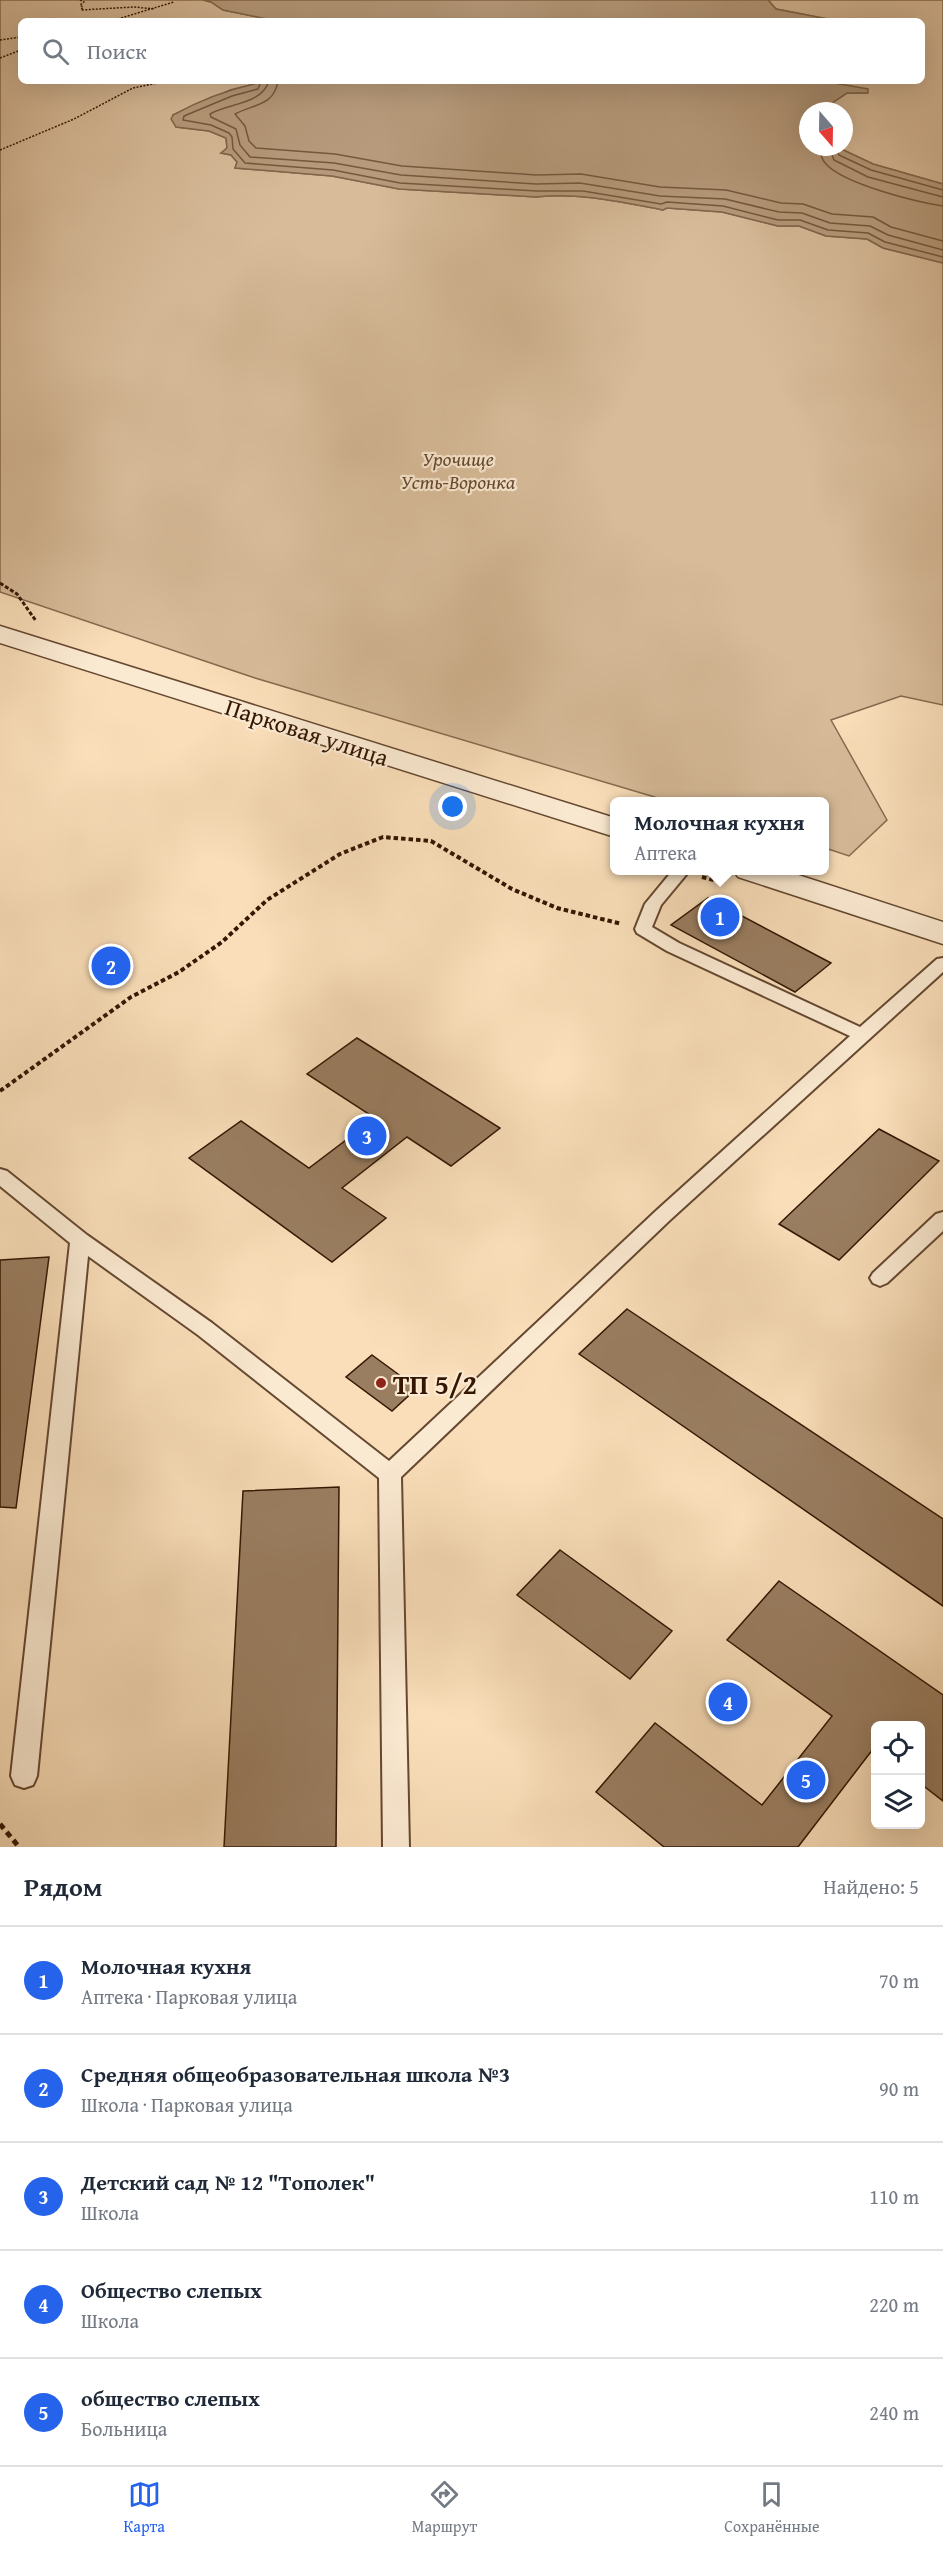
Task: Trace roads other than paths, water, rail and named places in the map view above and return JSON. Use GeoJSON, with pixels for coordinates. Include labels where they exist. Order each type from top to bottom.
{"type":"FeatureCollection","features":[{"type":"Feature","properties":{"kind":"street","name":"Парковая улица"},"geometry":{"type":"LineString","coordinates":[[0,634],[610,826]]}},
{"type":"Feature","properties":{"kind":"street"},"geometry":{"type":"LineString","coordinates":[[764,875],[943,933]]}},
{"type":"Feature","properties":{"kind":"lane"},"geometry":{"type":"LineString","coordinates":[[678,875],[653,904],[643,929],[673,947],[861,1034]]}},
{"type":"Feature","properties":{"kind":"lane"},"geometry":{"type":"LineString","coordinates":[[396,1847],[390,1474],[571,1300],[861,1034],[943,963]]}},
{"type":"Feature","properties":{"kind":"lane"},"geometry":{"type":"LineString","coordinates":[[0,1176],[80,1240],[205,1329],[390,1474]]}},
{"type":"Feature","properties":{"kind":"lane"},"geometry":{"type":"LineString","coordinates":[[880,1278],[943,1219]]}},
{"type":"Feature","properties":{"kind":"lane"},"geometry":{"type":"LineString","coordinates":[[24,1776],[80,1240]]}},
{"type":"Feature","properties":{"kind":"water"},"geometry":{"type":"Polygon","coordinates":[[[203,0],[768,0],[776,9],[822,18],[262,18],[223,10],[203,0]]]}},
{"type":"Feature","properties":{"kind":"water"},"geometry":{"type":"Polygon","coordinates":[[[256,84],[840,84],[868,89],[868,93],[847,93],[834,102],[799,102],[799,156],[853,155],[873,164],[943,184],[943,263],[883,248],[867,239],[826,236],[799,226],[778,226],[722,212],[667,208],[663,210],[584,197],[536,197],[399,189],[332,176],[235,168],[237,162],[231,155],[221,153],[227,148],[226,138],[209,131],[176,127],[171,119],[173,115],[195,104],[231,90],[256,84]]]}},
{"type":"Feature","properties":{"kind":"place","name":"Молочная кухня"},"geometry":{"type":"Point","coordinates":[720,917]}},
{"type":"Feature","properties":{"kind":"place","name":"Средняя общеобразовательная школа №3"},"geometry":{"type":"Point","coordinates":[111,966]}},
{"type":"Feature","properties":{"kind":"place","name":"Детский сад № 12 \"Тополек\""},"geometry":{"type":"Point","coordinates":[367,1136]}},
{"type":"Feature","properties":{"kind":"place","name":"ТП 5/2"},"geometry":{"type":"Point","coordinates":[381,1383]}},
{"type":"Feature","properties":{"kind":"place","name":"Общество слепых"},"geometry":{"type":"Point","coordinates":[728,1702]}},
{"type":"Feature","properties":{"kind":"place","name":"общество слепых"},"geometry":{"type":"Point","coordinates":[806,1780]}},
{"type":"Feature","properties":{"kind":"park label","name":"Урочище Усть-Воронка"},"geometry":{"type":"Point","coordinates":[458,470]}}]}
